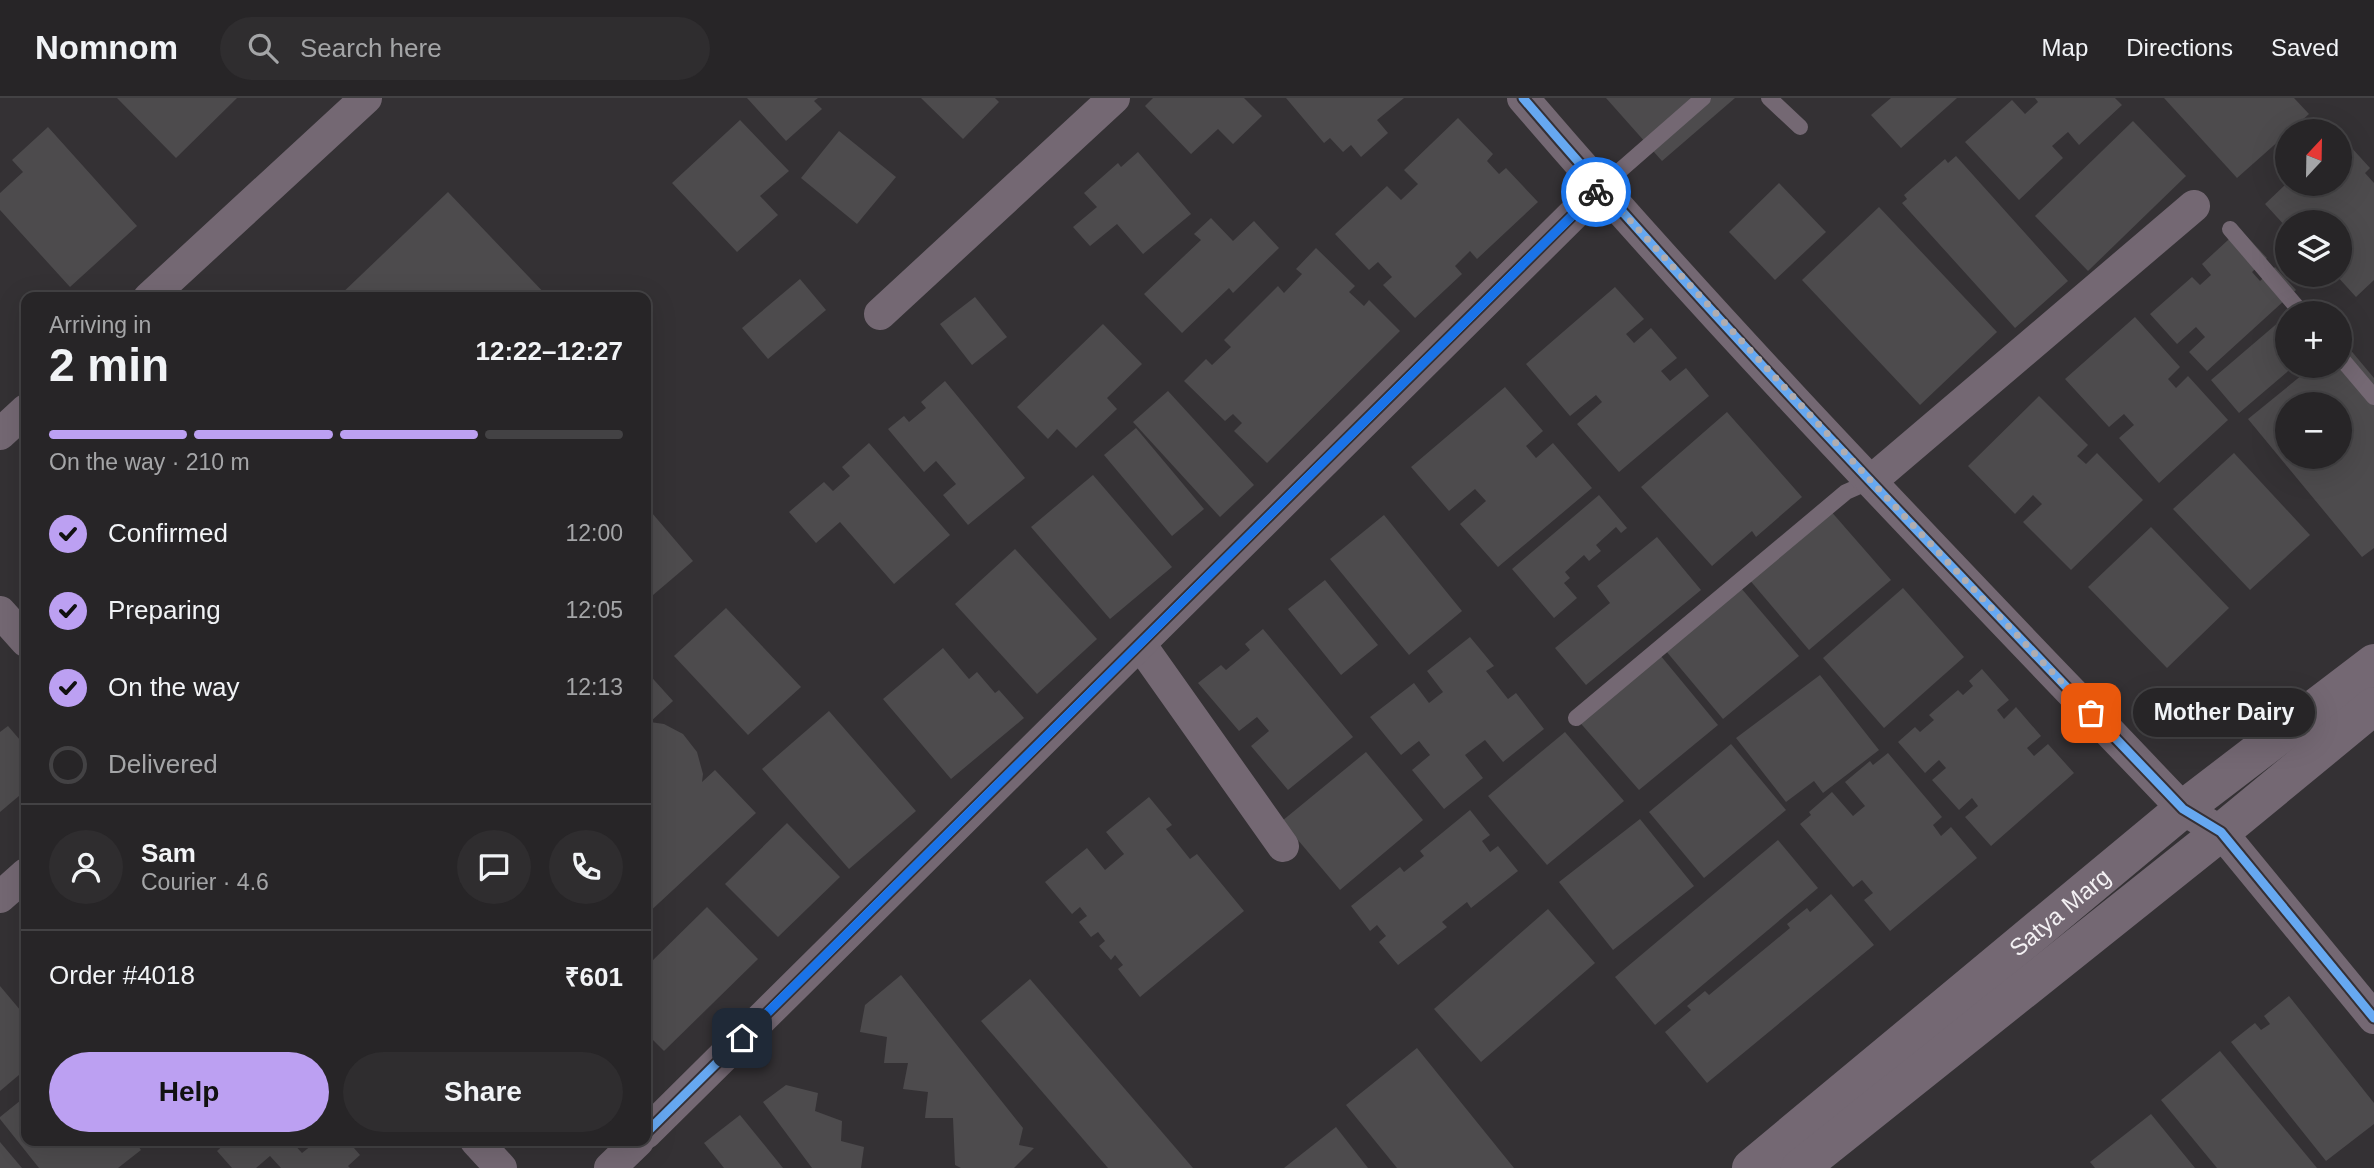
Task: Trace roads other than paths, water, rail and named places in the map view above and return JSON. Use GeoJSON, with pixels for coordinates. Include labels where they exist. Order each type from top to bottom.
{"type":"FeatureCollection","features":[{"type":"Feature","properties":{"kind":"street"},"geometry":{"type":"LineString","coordinates":[[156,292],[366,98]]}},
{"type":"Feature","properties":{"kind":"street"},"geometry":{"type":"LineString","coordinates":[[880,314],[1115,98]]}},
{"type":"Feature","properties":{"kind":"street"},"geometry":{"type":"LineString","coordinates":[[1523,98],[1600,188],[1871,481],[2183,809],[2221,832],[2374,1018]]}},
{"type":"Feature","properties":{"kind":"street"},"geometry":{"type":"LineString","coordinates":[[651,1128],[1600,188]]}},
{"type":"Feature","properties":{"kind":"street"},"geometry":{"type":"LineString","coordinates":[[1871,481],[2194,206]]}},
{"type":"Feature","properties":{"kind":"street"},"geometry":{"type":"LineString","coordinates":[[0,434],[21,415]]}},
{"type":"Feature","properties":{"kind":"street"},"geometry":{"type":"LineString","coordinates":[[0,612],[21,635]]}},
{"type":"Feature","properties":{"kind":"street"},"geometry":{"type":"LineString","coordinates":[[1140,644],[1283,846]]}},
{"type":"Feature","properties":{"kind":"street","name":"Satya Marg"},"geometry":{"type":"LineString","coordinates":[[1751,1168],[2183,809],[2374,663]]}},
{"type":"Feature","properties":{"kind":"street","name":"Satya Marg"},"geometry":{"type":"LineString","coordinates":[[1800,1168],[2221,832],[2374,706]]}},
{"type":"Feature","properties":{"kind":"street"},"geometry":{"type":"LineString","coordinates":[[0,897],[21,878]]}},
{"type":"Feature","properties":{"kind":"street"},"geometry":{"type":"LineString","coordinates":[[480,1146],[500,1168]]}},
{"type":"Feature","properties":{"kind":"street"},"geometry":{"type":"LineString","coordinates":[[610,1168],[633,1146]]}},
{"type":"Feature","properties":{"kind":"lane"},"geometry":{"type":"LineString","coordinates":[[1600,188],[1703,98]]}},
{"type":"Feature","properties":{"kind":"lane"},"geometry":{"type":"LineString","coordinates":[[1769,98],[1800,127]]}},
{"type":"Feature","properties":{"kind":"lane"},"geometry":{"type":"LineString","coordinates":[[2230,229],[2292,301]]}},
{"type":"Feature","properties":{"kind":"lane"},"geometry":{"type":"LineString","coordinates":[[2352,371],[2374,397]]}},
{"type":"Feature","properties":{"kind":"lane"},"geometry":{"type":"LineString","coordinates":[[1576,718],[1846,492],[1871,481]]}},
{"type":"Feature","properties":{"kind":"place","name":"Mother Dairy"},"geometry":{"type":"Point","coordinates":[2091,713]}}]}
